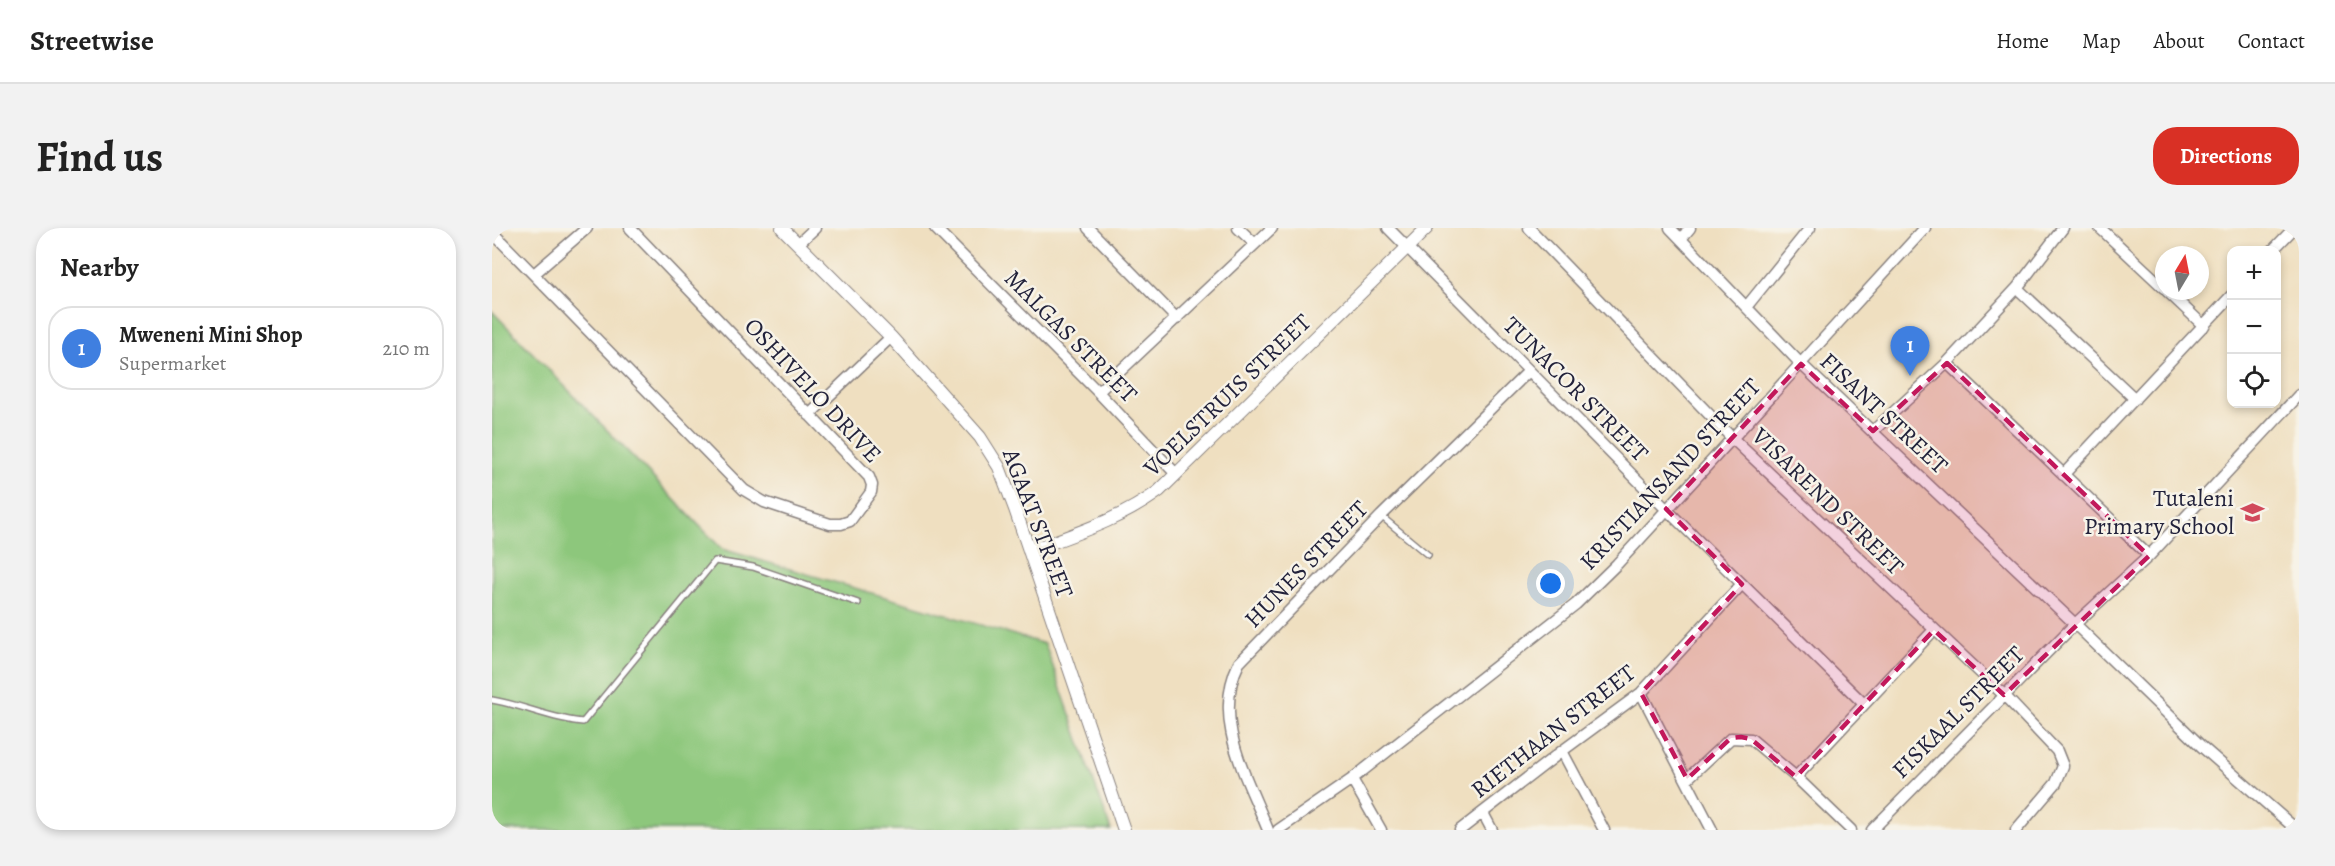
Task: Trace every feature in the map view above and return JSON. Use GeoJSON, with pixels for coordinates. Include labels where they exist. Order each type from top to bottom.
{"type":"FeatureCollection","features":[{"type":"Feature","properties":{"kind":"street"},"geometry":{"type":"LineString","coordinates":[[534,274],[587,228]]}},
{"type":"Feature","properties":{"kind":"street","name":"OSHIVELO DRIVE"},"geometry":{"type":"LineString","coordinates":[[492,232],[744,490],[764,502],[830,524],[840,524],[850,520],[871,492],[872,485],[869,477],[630,228]]}},
{"type":"Feature","properties":{"kind":"street","name":"AGAAT STREET"},"geometry":{"type":"LineString","coordinates":[[782,228],[891,337],[980,437],[999,467],[1124,830]]}},
{"type":"Feature","properties":{"kind":"street"},"geometry":{"type":"LineString","coordinates":[[798,244],[815,228]]}},
{"type":"Feature","properties":{"kind":"street","name":"MALGAS STREET"},"geometry":{"type":"LineString","coordinates":[[935,228],[1176,474]]}},
{"type":"Feature","properties":{"kind":"street"},"geometry":{"type":"LineString","coordinates":[[1088,228],[1177,320]]}},
{"type":"Feature","properties":{"kind":"street"},"geometry":{"type":"LineString","coordinates":[[1238,228],[1255,244]]}},
{"type":"Feature","properties":{"kind":"street"},"geometry":{"type":"LineString","coordinates":[[1098,392],[1272,228]]}},
{"type":"Feature","properties":{"kind":"street","name":"TUNACOR STREET"},"geometry":{"type":"LineString","coordinates":[[1388,228],[1666,509],[1864,704]]}},
{"type":"Feature","properties":{"kind":"street","name":"VOELSTRUIS STREET"},"geometry":{"type":"LineString","coordinates":[[1029,551],[1137,508],[1159,491],[1427,228]]}},
{"type":"Feature","properties":{"kind":"street","name":"VISAREND STREET"},"geometry":{"type":"LineString","coordinates":[[1529,228],[1732,438],[2004,696],[2057,751],[2063,766],[2056,783],[2016,830]]}},
{"type":"Feature","properties":{"kind":"street","name":"FISANT STREET"},"geometry":{"type":"LineString","coordinates":[[1670,228],[1801,364],[2201,746],[2297,830]]}},
{"type":"Feature","properties":{"kind":"street"},"geometry":{"type":"LineString","coordinates":[[1681,239],[1690,228]]}},
{"type":"Feature","properties":{"kind":"street"},"geometry":{"type":"LineString","coordinates":[[1747,306],[1810,228]]}},
{"type":"Feature","properties":{"kind":"street","name":"KRISTIANSAND STREET"},"geometry":{"type":"LineString","coordinates":[[1278,830],[1352,779],[1576,604],[1617,564],[1926,228]]}},
{"type":"Feature","properties":{"kind":"street"},"geometry":{"type":"LineString","coordinates":[[1873,431],[1947,363],[2017,288],[2063,228]]}},
{"type":"Feature","properties":{"kind":"street"},"geometry":{"type":"LineString","coordinates":[[2100,228],[2155,280]]}},
{"type":"Feature","properties":{"kind":"street"},"geometry":{"type":"LineString","coordinates":[[2277,246],[2294,228]]}},
{"type":"Feature","properties":{"kind":"street"},"geometry":{"type":"LineString","coordinates":[[2017,288],[2134,399]]}},
{"type":"Feature","properties":{"kind":"street"},"geometry":{"type":"LineString","coordinates":[[2176,300],[2204,326]]}},
{"type":"Feature","properties":{"kind":"street"},"geometry":{"type":"LineString","coordinates":[[2063,475],[2227,300]]}},
{"type":"Feature","properties":{"kind":"street"},"geometry":{"type":"LineString","coordinates":[[809,415],[891,337]]}},
{"type":"Feature","properties":{"kind":"street"},"geometry":{"type":"LineString","coordinates":[[1947,363],[2149,556]]}},
{"type":"Feature","properties":{"kind":"street","name":"HUNES STREET"},"geometry":{"type":"LineString","coordinates":[[1268,830],[1231,733],[1227,714],[1231,678],[1239,663],[1381,516],[1529,371]]}},
{"type":"Feature","properties":{"kind":"street","name":"FISKAAL STREET"},"geometry":{"type":"LineString","coordinates":[[1872,830],[2075,624],[2149,556],[2299,395]]}},
{"type":"Feature","properties":{"kind":"street","name":"RIETHAAN STREET"},"geometry":{"type":"LineString","coordinates":[[1461,830],[1641,693],[1742,584]]}},
{"type":"Feature","properties":{"kind":"street"},"geometry":{"type":"LineString","coordinates":[[1796,777],[1934,630]]}},
{"type":"Feature","properties":{"kind":"street"},"geometry":{"type":"LineString","coordinates":[[1641,693],[1712,830]]}},
{"type":"Feature","properties":{"kind":"street"},"geometry":{"type":"LineString","coordinates":[[1687,779],[1731,738],[1751,739],[1796,777],[1851,830]]}},
{"type":"Feature","properties":{"kind":"street"},"geometry":{"type":"LineString","coordinates":[[1562,751],[1604,830]]}},
{"type":"Feature","properties":{"kind":"street"},"geometry":{"type":"LineString","coordinates":[[1352,779],[1381,830]]}},
{"type":"Feature","properties":{"kind":"street"},"geometry":{"type":"LineString","coordinates":[[1483,813],[1492,830]]}},
{"type":"Feature","properties":{"kind":"lane"},"geometry":{"type":"LineString","coordinates":[[1381,516],[1428,555]]}},
{"type":"Feature","properties":{"kind":"lane"},"geometry":{"type":"LineString","coordinates":[[492,700],[509,703],[561,720],[583,722],[715,561],[753,567],[858,603]]}},
{"type":"Feature","properties":{"kind":"highlighted area"},"geometry":{"type":"Polygon","coordinates":[[[1947,363],[2149,556],[2004,695],[1934,630],[1796,777],[1751,739],[1741,737],[1731,738],[1687,779],[1641,693],[1742,584],[1666,509],[1801,364],[1873,431],[1947,363]]]}},
{"type":"Feature","properties":{"kind":"green space"},"geometry":{"type":"Polygon","coordinates":[[[492,311],[722,549],[1045,644],[1111,830],[492,830],[492,311]]]}},
{"type":"Feature","properties":{"kind":"place","name":"Mweneni Mini Shop"},"geometry":{"type":"Point","coordinates":[1910,376]}},
{"type":"Feature","properties":{"kind":"place","name":"Tutaleni Primary School"},"geometry":{"type":"Point","coordinates":[2252,512]}}]}
